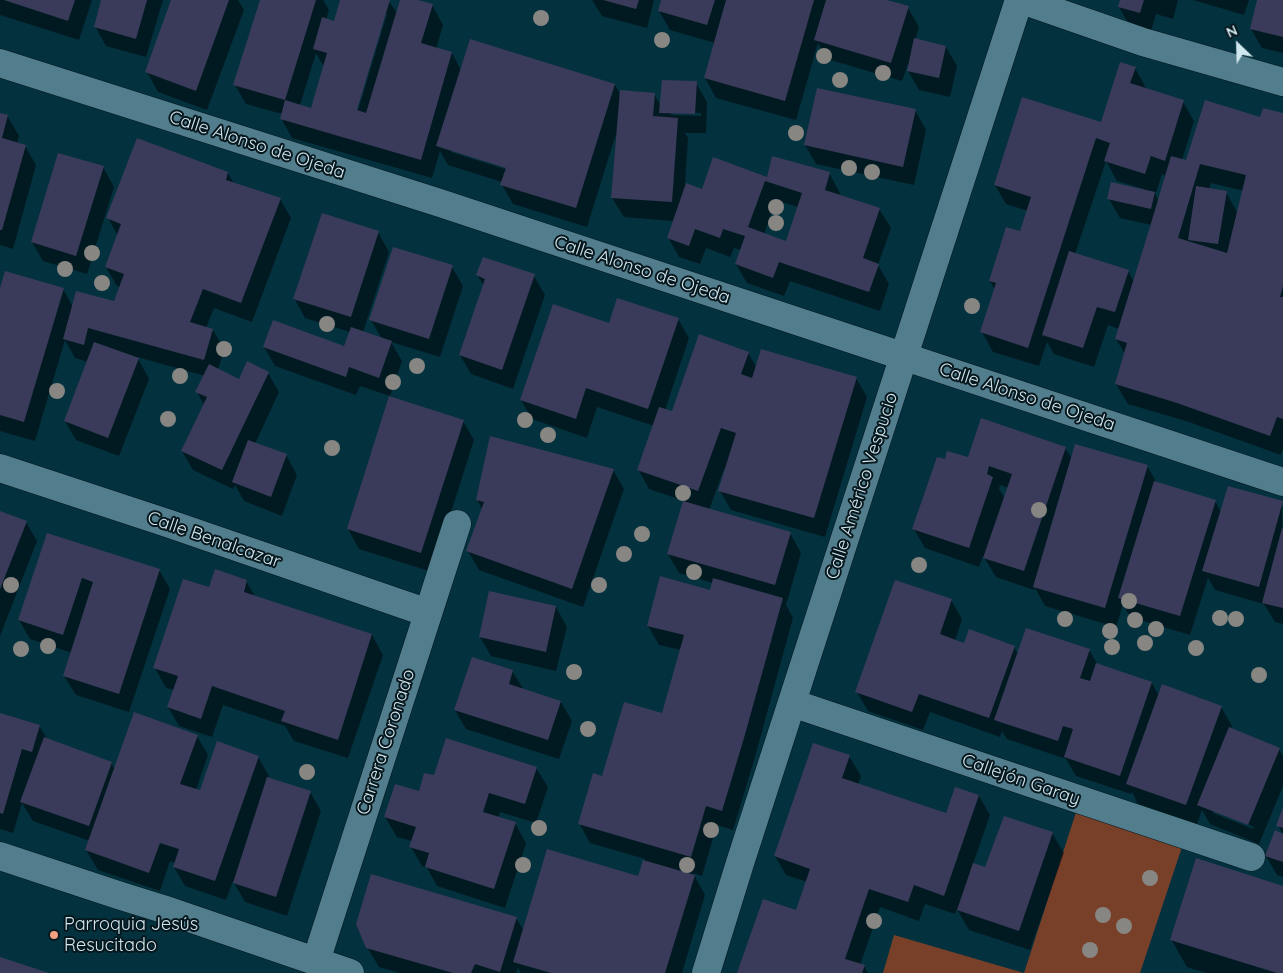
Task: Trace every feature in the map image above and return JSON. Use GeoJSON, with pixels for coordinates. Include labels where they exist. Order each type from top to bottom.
{"type":"FeatureCollection","features":[{"type":"Feature","properties":{"kind":"street"},"geometry":{"type":"LineString","coordinates":[[1020,0],[1143,42],[1283,82]]}},
{"type":"Feature","properties":{"kind":"street","name":"Calle Américo Vespucio"},"geometry":{"type":"LineString","coordinates":[[706,973],[1020,0]]}},
{"type":"Feature","properties":{"kind":"street","name":"Calle Alonso de Ojeda"},"geometry":{"type":"LineString","coordinates":[[0,63],[440,203],[1283,482]]}},
{"type":"Feature","properties":{"kind":"street","name":"Calle Benalcazar"},"geometry":{"type":"LineString","coordinates":[[0,468],[180,527],[428,613]]}},
{"type":"Feature","properties":{"kind":"street","name":"Carrera Coronado"},"geometry":{"type":"LineString","coordinates":[[316,961],[457,524]]}},
{"type":"Feature","properties":{"kind":"street","name":"Callejón Garay"},"geometry":{"type":"LineString","coordinates":[[792,703],[1251,857]]}},
{"type":"Feature","properties":{"kind":"street"},"geometry":{"type":"LineString","coordinates":[[0,856],[350,973]]}},
{"type":"Feature","properties":{"kind":"shaded area"},"geometry":{"type":"Polygon","coordinates":[[[1080,800],[1186,835],[1140,973],[1024,973],[1080,800]]]}},
{"type":"Feature","properties":{"kind":"shaded area"},"geometry":{"type":"Polygon","coordinates":[[[894,935],[1024,973],[883,973],[894,935]]]}},
{"type":"Feature","properties":{"kind":"building"},"geometry":{"type":"Polygon","coordinates":[[[4,0],[75,0],[68,21],[4,0]]]}},
{"type":"Feature","properties":{"kind":"building"},"geometry":{"type":"Polygon","coordinates":[[[101,0],[147,0],[136,39],[94,27],[101,0]]]}},
{"type":"Feature","properties":{"kind":"building"},"geometry":{"type":"Polygon","coordinates":[[[171,0],[229,0],[196,91],[145,72],[171,0]]]}},
{"type":"Feature","properties":{"kind":"building"},"geometry":{"type":"Polygon","coordinates":[[[260,0],[316,0],[285,100],[233,85],[260,0]]]}},
{"type":"Feature","properties":{"kind":"building"},"geometry":{"type":"Polygon","coordinates":[[[340,0],[390,0],[357,110],[366,113],[400,0],[418,0],[433,4],[421,43],[452,52],[421,160],[280,119],[285,100],[311,108],[327,53],[313,49],[322,17],[334,21],[340,0]]]}},
{"type":"Feature","properties":{"kind":"building"},"geometry":{"type":"Polygon","coordinates":[[[603,0],[639,0],[636,9],[603,0]]]}},
{"type":"Feature","properties":{"kind":"building"},"geometry":{"type":"Polygon","coordinates":[[[661,0],[715,0],[707,25],[658,11],[661,0]]]}},
{"type":"Feature","properties":{"kind":"building"},"geometry":{"type":"Polygon","coordinates":[[[726,0],[814,0],[785,101],[704,78],[726,0]]]}},
{"type":"Feature","properties":{"kind":"building"},"geometry":{"type":"Polygon","coordinates":[[[826,0],[887,0],[909,6],[891,63],[814,40],[826,0]]]}},
{"type":"Feature","properties":{"kind":"building"},"geometry":{"type":"Polygon","coordinates":[[[1120,0],[1144,0],[1140,13],[1118,7],[1120,0]]]}},
{"type":"Feature","properties":{"kind":"building"},"geometry":{"type":"Polygon","coordinates":[[[1257,0],[1283,0],[1283,37],[1250,29],[1257,0]]]}},
{"type":"Feature","properties":{"kind":"building"},"geometry":{"type":"Polygon","coordinates":[[[914,38],[946,46],[939,78],[907,71],[914,38]]]}},
{"type":"Feature","properties":{"kind":"building"},"geometry":{"type":"Polygon","coordinates":[[[470,39],[615,84],[576,208],[500,185],[506,168],[436,146],[470,39]]]}},
{"type":"Feature","properties":{"kind":"building"},"geometry":{"type":"Polygon","coordinates":[[[1120,62],[1136,67],[1130,83],[1184,100],[1165,161],[1151,156],[1145,174],[1104,161],[1110,143],[1096,138],[1028,348],[980,332],[996,283],[989,281],[1006,227],[1020,231],[1031,197],[994,185],[1022,97],[1101,122],[1120,62]]]}},
{"type":"Feature","properties":{"kind":"building"},"geometry":{"type":"Polygon","coordinates":[[[662,80],[697,81],[695,114],[659,113],[662,80]]]}},
{"type":"Feature","properties":{"kind":"building"},"geometry":{"type":"Polygon","coordinates":[[[817,88],[916,109],[903,167],[804,145],[817,88]]]}},
{"type":"Feature","properties":{"kind":"building"},"geometry":{"type":"Polygon","coordinates":[[[620,90],[655,93],[653,116],[678,118],[672,202],[611,198],[620,90]]]}},
{"type":"Feature","properties":{"kind":"building"},"geometry":{"type":"Polygon","coordinates":[[[1205,100],[1260,117],[1263,108],[1283,113],[1283,286],[1280,297],[1283,297],[1283,419],[1277,417],[1270,436],[1177,403],[1115,384],[1127,343],[1115,339],[1171,156],[1186,160],[1205,100]],[[1200,164],[1178,238],[1227,253],[1246,175],[1200,164]]]}},
{"type":"Feature","properties":{"kind":"building"},"geometry":{"type":"Polygon","coordinates":[[[0,113],[8,115],[2,138],[26,145],[2,230],[0,230],[0,113]]]}},
{"type":"Feature","properties":{"kind":"building"},"geometry":{"type":"Polygon","coordinates":[[[137,138],[228,172],[226,180],[281,198],[241,303],[203,289],[190,322],[213,329],[204,360],[88,328],[84,345],[63,339],[76,291],[114,301],[124,274],[105,267],[121,224],[106,218],[137,138]]]}},
{"type":"Feature","properties":{"kind":"building"},"geometry":{"type":"Polygon","coordinates":[[[58,153],[104,166],[76,256],[31,242],[58,153]]]}},
{"type":"Feature","properties":{"kind":"building"},"geometry":{"type":"Polygon","coordinates":[[[772,156],[830,172],[825,190],[880,208],[863,258],[879,264],[869,292],[779,262],[773,278],[735,264],[745,236],[723,229],[720,238],[695,229],[689,246],[667,238],[686,183],[702,189],[713,157],[767,177],[772,156]],[[765,181],[748,227],[786,241],[802,193],[765,181]]]}},
{"type":"Feature","properties":{"kind":"building"},"geometry":{"type":"Polygon","coordinates":[[[1111,182],[1155,192],[1151,209],[1107,199],[1111,182]]]}},
{"type":"Feature","properties":{"kind":"building"},"geometry":{"type":"Polygon","coordinates":[[[1196,186],[1227,191],[1218,244],[1188,240],[1196,186]]]}},
{"type":"Feature","properties":{"kind":"building"},"geometry":{"type":"Polygon","coordinates":[[[322,213],[379,231],[351,317],[293,299],[322,213]]]}},
{"type":"Feature","properties":{"kind":"building"},"geometry":{"type":"Polygon","coordinates":[[[393,247],[453,265],[429,339],[369,320],[393,247]]]}},
{"type":"Feature","properties":{"kind":"building"},"geometry":{"type":"Polygon","coordinates":[[[1069,251],[1129,270],[1115,312],[1097,307],[1083,348],[1042,335],[1069,251]]]}},
{"type":"Feature","properties":{"kind":"building"},"geometry":{"type":"Polygon","coordinates":[[[483,257],[535,274],[502,370],[459,355],[485,279],[476,275],[483,257]]]}},
{"type":"Feature","properties":{"kind":"building"},"geometry":{"type":"Polygon","coordinates":[[[5,271],[64,288],[24,422],[0,415],[0,288],[5,271]]]}},
{"type":"Feature","properties":{"kind":"building"},"geometry":{"type":"Polygon","coordinates":[[[617,298],[679,318],[648,409],[586,388],[576,419],[520,400],[553,304],[609,323],[617,298]]]}},
{"type":"Feature","properties":{"kind":"building"},"geometry":{"type":"Polygon","coordinates":[[[273,320],[344,346],[351,327],[392,341],[379,378],[349,367],[346,377],[263,347],[273,320]]]}},
{"type":"Feature","properties":{"kind":"building"},"geometry":{"type":"Polygon","coordinates":[[[699,334],[749,352],[741,374],[752,378],[761,349],[857,377],[814,518],[718,491],[736,433],[721,428],[698,491],[637,470],[659,407],[672,411],[699,334]]]}},
{"type":"Feature","properties":{"kind":"building"},"geometry":{"type":"Polygon","coordinates":[[[94,342],[139,358],[108,438],[64,421],[94,342]]]}},
{"type":"Feature","properties":{"kind":"building"},"geometry":{"type":"Polygon","coordinates":[[[247,361],[269,372],[222,470],[181,451],[207,397],[195,392],[209,364],[239,379],[247,361]]]}},
{"type":"Feature","properties":{"kind":"building"},"geometry":{"type":"Polygon","coordinates":[[[389,396],[464,420],[421,553],[347,529],[389,396]]]}},
{"type":"Feature","properties":{"kind":"building"},"geometry":{"type":"Polygon","coordinates":[[[981,418],[1066,447],[1024,571],[983,558],[1012,474],[989,466],[987,474],[993,477],[969,548],[912,529],[937,457],[945,459],[947,451],[968,457],[981,418]]]}},
{"type":"Feature","properties":{"kind":"building"},"geometry":{"type":"Polygon","coordinates":[[[490,436],[614,469],[572,589],[466,551],[484,502],[476,500],[490,436]]]}},
{"type":"Feature","properties":{"kind":"building"},"geometry":{"type":"Polygon","coordinates":[[[248,440],[287,454],[271,497],[232,482],[248,440]]]}},
{"type":"Feature","properties":{"kind":"building"},"geometry":{"type":"Polygon","coordinates":[[[1075,444],[1148,465],[1105,608],[1033,587],[1075,444]]]}},
{"type":"Feature","properties":{"kind":"building"},"geometry":{"type":"Polygon","coordinates":[[[1154,481],[1216,500],[1180,616],[1118,598],[1154,481]]]}},
{"type":"Feature","properties":{"kind":"building"},"geometry":{"type":"Polygon","coordinates":[[[1228,486],[1283,501],[1259,587],[1202,571],[1228,486]]]}},
{"type":"Feature","properties":{"kind":"building"},"geometry":{"type":"Polygon","coordinates":[[[683,501],[791,532],[775,585],[667,554],[683,501]]]}},
{"type":"Feature","properties":{"kind":"building"},"geometry":{"type":"Polygon","coordinates":[[[0,511],[27,521],[0,589],[0,511]]]}},
{"type":"Feature","properties":{"kind":"building"},"geometry":{"type":"Polygon","coordinates":[[[1283,528],[1283,608],[1262,603],[1283,528]]]}},
{"type":"Feature","properties":{"kind":"building"},"geometry":{"type":"Polygon","coordinates":[[[47,533],[160,569],[119,694],[63,676],[93,582],[82,578],[63,635],[18,620],[47,533]]]}},
{"type":"Feature","properties":{"kind":"building"},"geometry":{"type":"Polygon","coordinates":[[[215,569],[247,580],[244,592],[372,634],[338,740],[281,721],[285,711],[212,686],[201,719],[167,707],[178,676],[153,668],[183,579],[209,587],[215,569]]]}},
{"type":"Feature","properties":{"kind":"building"},"geometry":{"type":"Polygon","coordinates":[[[660,576],[710,590],[713,578],[783,598],[722,811],[706,806],[691,857],[578,824],[593,773],[602,776],[624,702],[662,713],[684,635],[647,626],[660,576]]]}},
{"type":"Feature","properties":{"kind":"building"},"geometry":{"type":"Polygon","coordinates":[[[895,580],[952,599],[940,634],[964,643],[969,629],[1015,646],[989,718],[919,694],[912,712],[855,692],[895,580]]]}},
{"type":"Feature","properties":{"kind":"building"},"geometry":{"type":"Polygon","coordinates":[[[489,591],[556,606],[546,652],[479,637],[489,591]]]}},
{"type":"Feature","properties":{"kind":"building"},"geometry":{"type":"Polygon","coordinates":[[[1026,628],[1090,649],[1080,678],[1090,681],[1096,663],[1152,682],[1120,776],[1064,757],[1073,729],[1063,726],[1058,741],[994,720],[1026,628]]]}},
{"type":"Feature","properties":{"kind":"building"},"geometry":{"type":"Polygon","coordinates":[[[472,657],[513,670],[509,684],[561,701],[548,740],[454,710],[472,657]]]}},
{"type":"Feature","properties":{"kind":"building"},"geometry":{"type":"Polygon","coordinates":[[[1162,684],[1222,706],[1186,805],[1126,784],[1162,684]]]}},
{"type":"Feature","properties":{"kind":"building"},"geometry":{"type":"Polygon","coordinates":[[[134,712],[198,735],[180,784],[200,790],[217,741],[259,756],[215,881],[173,867],[179,849],[160,843],[149,873],[85,850],[134,712]]]}},
{"type":"Feature","properties":{"kind":"building"},"geometry":{"type":"Polygon","coordinates":[[[0,713],[40,725],[32,752],[22,749],[3,814],[0,813],[0,713]]]}},
{"type":"Feature","properties":{"kind":"building"},"geometry":{"type":"Polygon","coordinates":[[[1229,727],[1280,748],[1248,825],[1197,805],[1229,727]]]}},
{"type":"Feature","properties":{"kind":"building"},"geometry":{"type":"Polygon","coordinates":[[[44,737],[112,762],[89,826],[20,802],[44,737]]]}},
{"type":"Feature","properties":{"kind":"building"},"geometry":{"type":"Polygon","coordinates":[[[446,738],[537,767],[525,804],[489,793],[483,812],[516,822],[494,889],[425,867],[429,853],[409,847],[416,827],[384,817],[395,784],[419,791],[424,773],[434,775],[446,738]]]}},
{"type":"Feature","properties":{"kind":"building"},"geometry":{"type":"Polygon","coordinates":[[[813,743],[850,755],[842,778],[946,813],[955,787],[979,795],[944,896],[914,885],[908,902],[869,889],[845,959],[865,965],[862,973],[737,973],[763,899],[796,910],[810,869],[774,856],[813,743]]]}},
{"type":"Feature","properties":{"kind":"building"},"geometry":{"type":"Polygon","coordinates":[[[267,777],[311,791],[276,897],[233,883],[267,777]]]}},
{"type":"Feature","properties":{"kind":"building"},"geometry":{"type":"Polygon","coordinates":[[[1283,807],[1283,828],[1276,826],[1283,807]]]}},
{"type":"Feature","properties":{"kind":"building"},"geometry":{"type":"Polygon","coordinates":[[[1004,816],[1053,832],[1019,931],[957,910],[973,863],[985,867],[1004,816]]]}},
{"type":"Feature","properties":{"kind":"building"},"geometry":{"type":"Polygon","coordinates":[[[1275,830],[1283,834],[1283,862],[1265,856],[1275,830]]]}},
{"type":"Feature","properties":{"kind":"building"},"geometry":{"type":"Polygon","coordinates":[[[547,849],[638,876],[643,860],[695,875],[665,973],[551,973],[513,962],[547,849]]]}},
{"type":"Feature","properties":{"kind":"building"},"geometry":{"type":"Polygon","coordinates":[[[1196,858],[1283,886],[1283,973],[1277,973],[1170,940],[1196,858]]]}},
{"type":"Feature","properties":{"kind":"building"},"geometry":{"type":"Polygon","coordinates":[[[371,874],[517,917],[500,972],[475,964],[471,973],[453,973],[366,948],[356,924],[371,874]]]}},
{"type":"Feature","properties":{"kind":"building"},"geometry":{"type":"Polygon","coordinates":[[[0,957],[49,973],[0,973],[0,957]]]}},
{"type":"Feature","properties":{"kind":"place","name":"Parroquia Jesús Resucitado"},"geometry":{"type":"Point","coordinates":[54,935]}}]}
